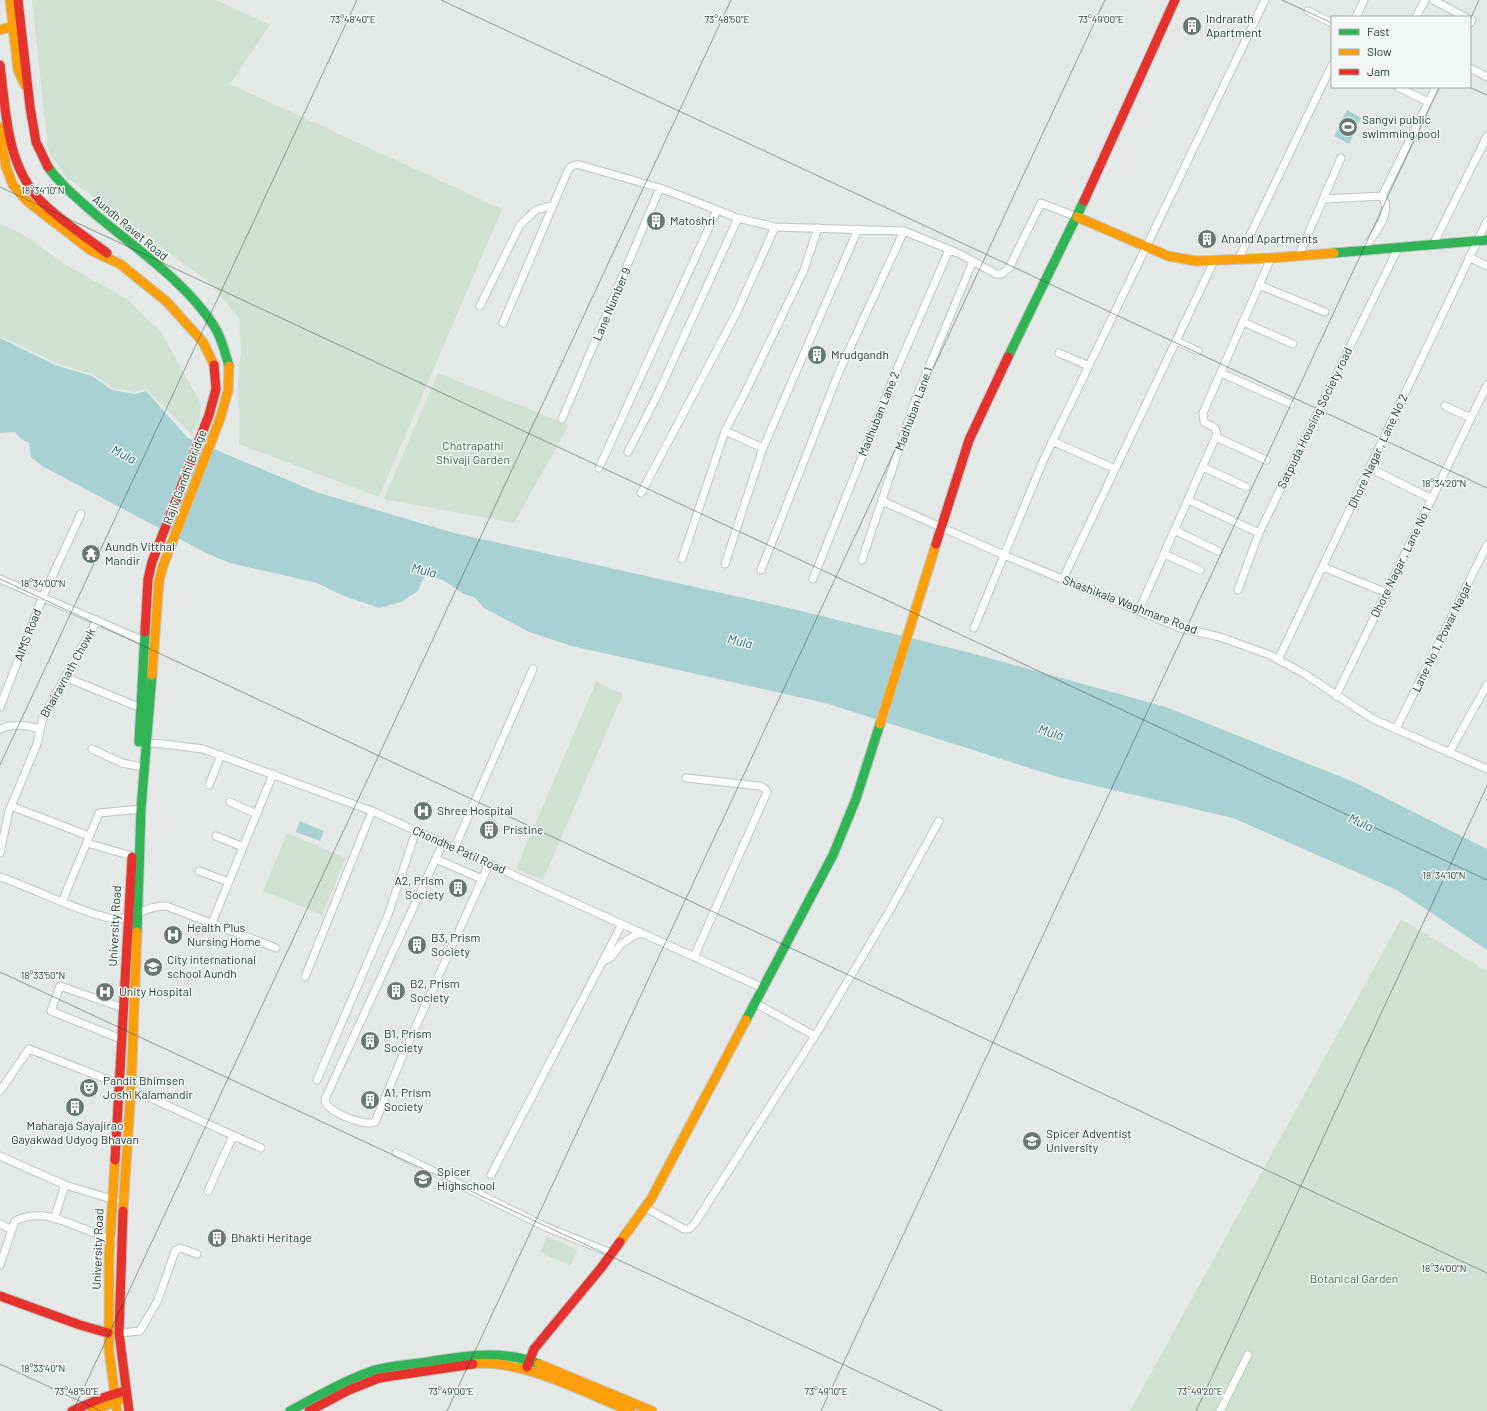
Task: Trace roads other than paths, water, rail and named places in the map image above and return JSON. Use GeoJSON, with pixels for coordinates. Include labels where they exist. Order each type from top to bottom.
{"type":"FeatureCollection","features":[{"type":"Feature","properties":{"kind":"main road"},"geometry":{"type":"LineString","coordinates":[[10,0],[18,70],[29,95]]}},
{"type":"Feature","properties":{"kind":"main road","name":"Aundh Ravet Road"},"geometry":{"type":"LineString","coordinates":[[18,0],[36,142],[45,163],[57,180],[77,199],[182,287],[201,308],[215,327],[224,348],[229,368],[228,391],[220,419]]}},
{"type":"Feature","properties":{"kind":"main road"},"geometry":{"type":"LineString","coordinates":[[527,1364],[534,1349],[589,1282],[646,1208],[839,842],[856,798],[875,735],[920,600],[969,440],[979,416],[1077,217],[1175,0]]}},
{"type":"Feature","properties":{"kind":"main road"},"geometry":{"type":"LineString","coordinates":[[0,30],[13,26]]}},
{"type":"Feature","properties":{"kind":"main road"},"geometry":{"type":"LineString","coordinates":[[0,65],[13,149],[22,176],[40,199],[120,264]]}},
{"type":"Feature","properties":{"kind":"main road"},"geometry":{"type":"LineString","coordinates":[[0,127],[6,167],[13,185],[27,201],[90,250],[120,264]]}},
{"type":"Feature","properties":{"kind":"main road"},"geometry":{"type":"LineString","coordinates":[[1077,217],[1168,256],[1183,260],[1214,261],[1271,258],[1487,240]]}},
{"type":"Feature","properties":{"kind":"main road","name":"Rajiv Gandhi Bridge"},"geometry":{"type":"LineString","coordinates":[[120,264],[166,301],[203,342],[214,363],[216,390],[209,415],[152,562]]}},
{"type":"Feature","properties":{"kind":"main road","name":"Rajiv Gandhi Bridge"},"geometry":{"type":"LineString","coordinates":[[163,566],[220,419]]}},
{"type":"Feature","properties":{"kind":"main road","name":"University Road"},"geometry":{"type":"LineString","coordinates":[[129,1411],[119,1333],[138,913],[137,766],[148,579],[152,562]]}},
{"type":"Feature","properties":{"kind":"main road","name":"University Road"},"geometry":{"type":"LineString","coordinates":[[117,1411],[108,1333],[112,1200],[132,856],[146,744],[159,580],[163,566]]}},
{"type":"Feature","properties":{"kind":"main road"},"geometry":{"type":"LineString","coordinates":[[144,641],[155,645]]}},
{"type":"Feature","properties":{"kind":"main road"},"geometry":{"type":"LineString","coordinates":[[0,1296],[80,1325],[108,1333],[119,1333]]}},
{"type":"Feature","properties":{"kind":"main road"},"geometry":{"type":"LineString","coordinates":[[290,1411],[345,1382],[378,1374],[479,1363],[527,1364],[652,1411]]}},
{"type":"Feature","properties":{"kind":"main road"},"geometry":{"type":"LineString","coordinates":[[527,1364],[630,1411]]}},
{"type":"Feature","properties":{"kind":"main road"},"geometry":{"type":"LineString","coordinates":[[309,1411],[378,1374]]}},
{"type":"Feature","properties":{"kind":"main road"},"geometry":{"type":"LineString","coordinates":[[72,1411],[115,1397],[126,1395]]}},
{"type":"Feature","properties":{"kind":"main road"},"geometry":{"type":"LineString","coordinates":[[92,1411],[115,1397]]}},
{"type":"Feature","properties":{"kind":"street"},"geometry":{"type":"LineString","coordinates":[[974,628],[1052,441],[1265,0]]}},
{"type":"Feature","properties":{"kind":"street"},"geometry":{"type":"LineString","coordinates":[[1356,16],[1364,0]]}},
{"type":"Feature","properties":{"kind":"street"},"geometry":{"type":"LineString","coordinates":[[1417,16],[1425,0]]}},
{"type":"Feature","properties":{"kind":"street"},"geometry":{"type":"LineString","coordinates":[[1433,0],[1464,16]]}},
{"type":"Feature","properties":{"kind":"street"},"geometry":{"type":"LineString","coordinates":[[1308,11],[1331,22]]}},
{"type":"Feature","properties":{"kind":"street"},"geometry":{"type":"LineString","coordinates":[[1238,260],[1331,67]]}},
{"type":"Feature","properties":{"kind":"street"},"geometry":{"type":"LineString","coordinates":[[1471,69],[1487,77]]}},
{"type":"Feature","properties":{"kind":"street"},"geometry":{"type":"LineString","coordinates":[[1400,88],[1428,102]]}},
{"type":"Feature","properties":{"kind":"street"},"geometry":{"type":"LineString","coordinates":[[1382,196],[1435,88]]}},
{"type":"Feature","properties":{"kind":"street"},"geometry":{"type":"LineString","coordinates":[[1433,245],[1486,139]]}},
{"type":"Feature","properties":{"kind":"street"},"geometry":{"type":"LineString","coordinates":[[1299,256],[1342,158]]}},
{"type":"Feature","properties":{"kind":"street"},"geometry":{"type":"LineString","coordinates":[[503,323],[569,168],[573,164],[586,166],[660,188],[738,218],[775,227],[904,231],[973,261],[996,274],[1005,272],[1009,268],[1041,203],[1077,217]]}},
{"type":"Feature","properties":{"kind":"street","name":"Lane Number 9"},"geometry":{"type":"LineString","coordinates":[[562,419],[660,188]]}},
{"type":"Feature","properties":{"kind":"street"},"geometry":{"type":"LineString","coordinates":[[1324,199],[1382,196]]}},
{"type":"Feature","properties":{"kind":"street"},"geometry":{"type":"LineString","coordinates":[[1363,250],[1386,211],[1385,201],[1382,196]]}},
{"type":"Feature","properties":{"kind":"street"},"geometry":{"type":"LineString","coordinates":[[480,306],[520,225],[536,210],[553,205]]}},
{"type":"Feature","properties":{"kind":"street"},"geometry":{"type":"LineString","coordinates":[[599,468],[717,210]]}},
{"type":"Feature","properties":{"kind":"street"},"geometry":{"type":"LineString","coordinates":[[628,452],[656,398],[738,218]]}},
{"type":"Feature","properties":{"kind":"street","name":"Dhore Nagar , Lane No 2"},"geometry":{"type":"LineString","coordinates":[[1278,660],[1487,221]]}},
{"type":"Feature","properties":{"kind":"street"},"geometry":{"type":"LineString","coordinates":[[641,493],[736,314],[775,227]]}},
{"type":"Feature","properties":{"kind":"street"},"geometry":{"type":"LineString","coordinates":[[682,558],[725,430],[744,395],[804,270],[818,228]]}},
{"type":"Feature","properties":{"kind":"street"},"geometry":{"type":"LineString","coordinates":[[725,564],[763,448],[858,229]]}},
{"type":"Feature","properties":{"kind":"street"},"geometry":{"type":"LineString","coordinates":[[761,570],[839,372],[904,231]]}},
{"type":"Feature","properties":{"kind":"street","name":"Satpuda Housing Society road"},"geometry":{"type":"LineString","coordinates":[[1238,590],[1259,533],[1398,248]]}},
{"type":"Feature","properties":{"kind":"street","name":"Madhuban Lane 2"},"geometry":{"type":"LineString","coordinates":[[813,579],[898,367],[949,250]]}},
{"type":"Feature","properties":{"kind":"street"},"geometry":{"type":"LineString","coordinates":[[1469,257],[1487,266]]}},
{"type":"Feature","properties":{"kind":"street"},"geometry":{"type":"LineString","coordinates":[[1138,610],[1216,437],[1217,431],[1204,422],[1203,413],[1271,258]]}},
{"type":"Feature","properties":{"kind":"street","name":"Madhuban Lane 1"},"geometry":{"type":"LineString","coordinates":[[862,560],[916,398],[973,261]]}},
{"type":"Feature","properties":{"kind":"street"},"geometry":{"type":"LineString","coordinates":[[1063,579],[1214,261]]}},
{"type":"Feature","properties":{"kind":"street"},"geometry":{"type":"LineString","coordinates":[[1259,284],[1325,312]]}},
{"type":"Feature","properties":{"kind":"street"},"geometry":{"type":"LineString","coordinates":[[1243,322],[1293,344]]}},
{"type":"Feature","properties":{"kind":"street"},"geometry":{"type":"LineString","coordinates":[[1176,341],[1198,351]]}},
{"type":"Feature","properties":{"kind":"street"},"geometry":{"type":"LineString","coordinates":[[1059,353],[1089,366]]}},
{"type":"Feature","properties":{"kind":"street"},"geometry":{"type":"LineString","coordinates":[[1221,372],[1290,404]]}},
{"type":"Feature","properties":{"kind":"street","name":"Dhore Nagar , Lane No 1"},"geometry":{"type":"LineString","coordinates":[[1336,696],[1487,385]]}},
{"type":"Feature","properties":{"kind":"street"},"geometry":{"type":"LineString","coordinates":[[1445,406],[1471,418]]}},
{"type":"Feature","properties":{"kind":"street"},"geometry":{"type":"LineString","coordinates":[[725,430],[763,448]]}},
{"type":"Feature","properties":{"kind":"street"},"geometry":{"type":"LineString","coordinates":[[1216,437],[1266,460]]}},
{"type":"Feature","properties":{"kind":"street"},"geometry":{"type":"LineString","coordinates":[[1052,441],[1115,469]]}},
{"type":"Feature","properties":{"kind":"street"},"geometry":{"type":"LineString","coordinates":[[1203,467],[1246,487]]}},
{"type":"Feature","properties":{"kind":"street"},"geometry":{"type":"LineString","coordinates":[[1370,468],[1432,499]]}},
{"type":"Feature","properties":{"kind":"street"},"geometry":{"type":"LineString","coordinates":[[1188,500],[1259,533]]}},
{"type":"Feature","properties":{"kind":"street","name":"Shashikala Waghmare Road"},"geometry":{"type":"LineString","coordinates":[[882,501],[1004,555],[1180,628],[1220,636],[1246,645],[1303,673],[1368,716],[1487,769]]}},
{"type":"Feature","properties":{"kind":"street"},"geometry":{"type":"LineString","coordinates":[[0,579],[43,596],[81,514]]}},
{"type":"Feature","properties":{"kind":"street"},"geometry":{"type":"LineString","coordinates":[[1174,530],[1218,551]]}},
{"type":"Feature","properties":{"kind":"street","name":"Lane No 1, Powar Nagar"},"geometry":{"type":"LineString","coordinates":[[1396,729],[1487,545]]}},
{"type":"Feature","properties":{"kind":"street"},"geometry":{"type":"LineString","coordinates":[[1164,554],[1200,570]]}},
{"type":"Feature","properties":{"kind":"street"},"geometry":{"type":"LineString","coordinates":[[1323,566],[1386,592]]}},
{"type":"Feature","properties":{"kind":"street","name":"AIMS Road"},"geometry":{"type":"LineString","coordinates":[[0,707],[43,596],[97,620]]}},
{"type":"Feature","properties":{"kind":"street","name":"Bhairavnath Chowk"},"geometry":{"type":"LineString","coordinates":[[0,853],[11,806],[37,744],[43,717],[97,620],[144,641]]}},
{"type":"Feature","properties":{"kind":"street"},"geometry":{"type":"LineString","coordinates":[[454,849],[533,669]]}},
{"type":"Feature","properties":{"kind":"street"},"geometry":{"type":"LineString","coordinates":[[65,677],[141,708]]}},
{"type":"Feature","properties":{"kind":"street"},"geometry":{"type":"LineString","coordinates":[[1449,753],[1487,685]]}},
{"type":"Feature","properties":{"kind":"street"},"geometry":{"type":"LineString","coordinates":[[0,729],[10,725],[23,724],[40,729]]}},
{"type":"Feature","properties":{"kind":"street","name":"Chondhe Patil Road"},"geometry":{"type":"LineString","coordinates":[[146,744],[164,744],[203,749],[372,811],[762,988]]}},
{"type":"Feature","properties":{"kind":"street"},"geometry":{"type":"LineString","coordinates":[[92,749],[122,763],[137,766]]}},
{"type":"Feature","properties":{"kind":"street"},"geometry":{"type":"LineString","coordinates":[[209,785],[221,755]]}},
{"type":"Feature","properties":{"kind":"street"},"geometry":{"type":"LineString","coordinates":[[212,923],[273,774]]}},
{"type":"Feature","properties":{"kind":"street"},"geometry":{"type":"LineString","coordinates":[[686,778],[760,786],[767,792],[694,957]]}},
{"type":"Feature","properties":{"kind":"street"},"geometry":{"type":"LineString","coordinates":[[230,802],[257,814]]}},
{"type":"Feature","properties":{"kind":"street"},"geometry":{"type":"LineString","coordinates":[[11,806],[88,840],[132,856]]}},
{"type":"Feature","properties":{"kind":"street"},"geometry":{"type":"LineString","coordinates":[[62,902],[99,813],[138,809]]}},
{"type":"Feature","properties":{"kind":"street"},"geometry":{"type":"LineString","coordinates":[[305,976],[372,811]]}},
{"type":"Feature","properties":{"kind":"street"},"geometry":{"type":"LineString","coordinates":[[0,814],[8,818]]}},
{"type":"Feature","properties":{"kind":"street"},"geometry":{"type":"LineString","coordinates":[[646,1208],[684,1229],[689,1229],[696,1223],[815,1036],[890,910],[939,821]]}},
{"type":"Feature","properties":{"kind":"street"},"geometry":{"type":"LineString","coordinates":[[317,1080],[388,916],[416,831]]}},
{"type":"Feature","properties":{"kind":"street"},"geometry":{"type":"LineString","coordinates":[[216,836],[243,847]]}},
{"type":"Feature","properties":{"kind":"street"},"geometry":{"type":"LineString","coordinates":[[443,843],[325,1099],[325,1103],[328,1107],[347,1117],[365,1124],[375,1122],[402,1055],[489,864]]}},
{"type":"Feature","properties":{"kind":"street"},"geometry":{"type":"LineString","coordinates":[[436,859],[482,880]]}},
{"type":"Feature","properties":{"kind":"street"},"geometry":{"type":"LineString","coordinates":[[199,871],[229,882]]}},
{"type":"Feature","properties":{"kind":"street"},"geometry":{"type":"LineString","coordinates":[[0,877],[62,902],[110,918],[116,919],[158,906],[166,906],[276,948]]}},
{"type":"Feature","properties":{"kind":"street"},"geometry":{"type":"LineString","coordinates":[[491,1175],[622,924]]}},
{"type":"Feature","properties":{"kind":"street"},"geometry":{"type":"LineString","coordinates":[[602,962],[610,957],[621,944],[640,932]]}},
{"type":"Feature","properties":{"kind":"street"},"geometry":{"type":"LineString","coordinates":[[121,1039],[51,1011],[60,986],[123,1008]]}},
{"type":"Feature","properties":{"kind":"street"},"geometry":{"type":"LineString","coordinates":[[755,1003],[815,1036]]}},
{"type":"Feature","properties":{"kind":"street"},"geometry":{"type":"LineString","coordinates":[[0,1091],[29,1049],[119,1084]]}},
{"type":"Feature","properties":{"kind":"street"},"geometry":{"type":"LineString","coordinates":[[130,1089],[261,1148]]}},
{"type":"Feature","properties":{"kind":"street"},"geometry":{"type":"LineString","coordinates":[[208,1191],[234,1136]]}},
{"type":"Feature","properties":{"kind":"street"},"geometry":{"type":"LineString","coordinates":[[396,1153],[546,1227],[611,1253]]}},
{"type":"Feature","properties":{"kind":"street"},"geometry":{"type":"LineString","coordinates":[[0,1156],[65,1185],[124,1203]]}},
{"type":"Feature","properties":{"kind":"street"},"geometry":{"type":"LineString","coordinates":[[54,1219],[65,1185]]}},
{"type":"Feature","properties":{"kind":"street"},"geometry":{"type":"LineString","coordinates":[[0,1265],[15,1221],[24,1217],[39,1215],[122,1241]]}},
{"type":"Feature","properties":{"kind":"street"},"geometry":{"type":"LineString","coordinates":[[0,1224],[12,1230]]}},
{"type":"Feature","properties":{"kind":"street"},"geometry":{"type":"LineString","coordinates":[[119,1333],[140,1331],[158,1300],[175,1251],[180,1248],[197,1254]]}},
{"type":"Feature","properties":{"kind":"street"},"geometry":{"type":"LineString","coordinates":[[1220,1411],[1248,1355]]}},
{"type":"Feature","properties":{"kind":"water","name":"Sangvi public swimming pool"},"geometry":{"type":"Polygon","coordinates":[[[1347,110],[1361,118],[1349,144],[1334,136],[1347,110]]]}},
{"type":"Feature","properties":{"kind":"water","name":"Mula"},"geometry":{"type":"Polygon","coordinates":[[[0,338],[55,365],[92,376],[112,390],[135,394],[146,391],[188,438],[316,492],[454,533],[793,609],[967,652],[1166,707],[1354,782],[1487,849],[1487,950],[1397,890],[1233,818],[1058,777],[825,703],[572,646],[529,632],[484,608],[474,597],[464,594],[443,580],[427,575],[423,579],[418,591],[401,602],[379,608],[344,596],[317,583],[230,563],[208,554],[42,466],[31,457],[29,443],[21,439],[15,432],[0,433],[0,338]]]}},
{"type":"Feature","properties":{"kind":"water"},"geometry":{"type":"Polygon","coordinates":[[[300,821],[324,831],[320,841],[296,832],[300,821]]]}},
{"type":"Feature","properties":{"kind":"place","name":"Indrarath Apartment"},"geometry":{"type":"Point","coordinates":[1192,26]}},
{"type":"Feature","properties":{"kind":"place","name":"Sangvi public swimming pool"},"geometry":{"type":"Point","coordinates":[1348,127]}},
{"type":"Feature","properties":{"kind":"place","name":"Matoshri"},"geometry":{"type":"Point","coordinates":[656,221]}},
{"type":"Feature","properties":{"kind":"place","name":"Anand Apartments"},"geometry":{"type":"Point","coordinates":[1207,239]}},
{"type":"Feature","properties":{"kind":"place","name":"Mrudgandh"},"geometry":{"type":"Point","coordinates":[817,355]}},
{"type":"Feature","properties":{"kind":"place","name":"Aundh Vitthal Mandir"},"geometry":{"type":"Point","coordinates":[91,554]}},
{"type":"Feature","properties":{"kind":"place","name":"Shree Hospital"},"geometry":{"type":"Point","coordinates":[423,811]}},
{"type":"Feature","properties":{"kind":"place","name":"Pristine"},"geometry":{"type":"Point","coordinates":[489,830]}},
{"type":"Feature","properties":{"kind":"place","name":"A2, Prism Society"},"geometry":{"type":"Point","coordinates":[458,888]}},
{"type":"Feature","properties":{"kind":"place","name":"Health Plus Nursing Home"},"geometry":{"type":"Point","coordinates":[173,935]}},
{"type":"Feature","properties":{"kind":"place","name":"B3, Prism Society"},"geometry":{"type":"Point","coordinates":[417,945]}},
{"type":"Feature","properties":{"kind":"place","name":"City international school Aundh"},"geometry":{"type":"Point","coordinates":[153,967]}},
{"type":"Feature","properties":{"kind":"place","name":"B2, Prism Society"},"geometry":{"type":"Point","coordinates":[396,991]}},
{"type":"Feature","properties":{"kind":"place","name":"Unity Hospital"},"geometry":{"type":"Point","coordinates":[105,992]}},
{"type":"Feature","properties":{"kind":"place","name":"B1, Prism Society"},"geometry":{"type":"Point","coordinates":[370,1041]}},
{"type":"Feature","properties":{"kind":"place","name":"Pandit Bhimsen Joshi Kalamandir"},"geometry":{"type":"Point","coordinates":[89,1088]}},
{"type":"Feature","properties":{"kind":"place","name":"A1, Prism Society"},"geometry":{"type":"Point","coordinates":[370,1100]}},
{"type":"Feature","properties":{"kind":"place","name":"Maharaja Sayajirao Gayakwad Udyog Bhavan"},"geometry":{"type":"Point","coordinates":[75,1107]}},
{"type":"Feature","properties":{"kind":"place","name":"Spicer Adventist University"},"geometry":{"type":"Point","coordinates":[1032,1141]}},
{"type":"Feature","properties":{"kind":"place","name":"Spicer Highschool"},"geometry":{"type":"Point","coordinates":[423,1179]}},
{"type":"Feature","properties":{"kind":"place","name":"Bhakti Heritage"},"geometry":{"type":"Point","coordinates":[217,1238]}},
{"type":"Feature","properties":{"kind":"park label","name":"Chatrapathi Shivaji Garden"},"geometry":{"type":"Point","coordinates":[473,453]}},
{"type":"Feature","properties":{"kind":"park label","name":"Botanical Garden"},"geometry":{"type":"Point","coordinates":[1354,1279]}}]}
